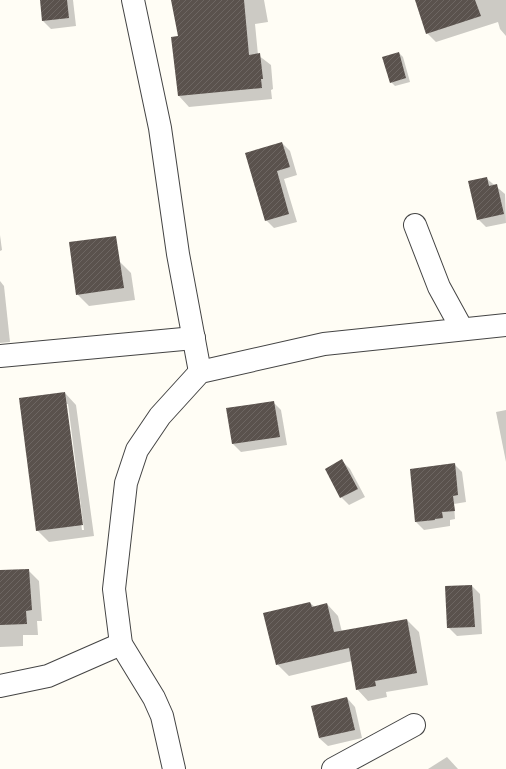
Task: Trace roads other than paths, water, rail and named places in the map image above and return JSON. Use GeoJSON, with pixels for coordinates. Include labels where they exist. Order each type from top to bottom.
{"type":"FeatureCollection","features":[{"type":"Feature","properties":{"kind":"street"},"geometry":{"type":"LineString","coordinates":[[134,0],[160,128],[178,254],[200,372]]}},
{"type":"Feature","properties":{"kind":"street"},"geometry":{"type":"LineString","coordinates":[[415,225],[439,287],[462,329]]}},
{"type":"Feature","properties":{"kind":"street"},"geometry":{"type":"LineString","coordinates":[[174,769],[162,716],[154,698],[121,644],[114,589],[126,483],[137,450],[160,416],[200,372],[324,344],[506,325]]}},
{"type":"Feature","properties":{"kind":"street"},"geometry":{"type":"LineString","coordinates":[[0,356],[194,338]]}},
{"type":"Feature","properties":{"kind":"street"},"geometry":{"type":"LineString","coordinates":[[0,686],[48,676],[121,644]]}},
{"type":"Feature","properties":{"kind":"street"},"geometry":{"type":"LineString","coordinates":[[333,769],[414,725]]}}]}
